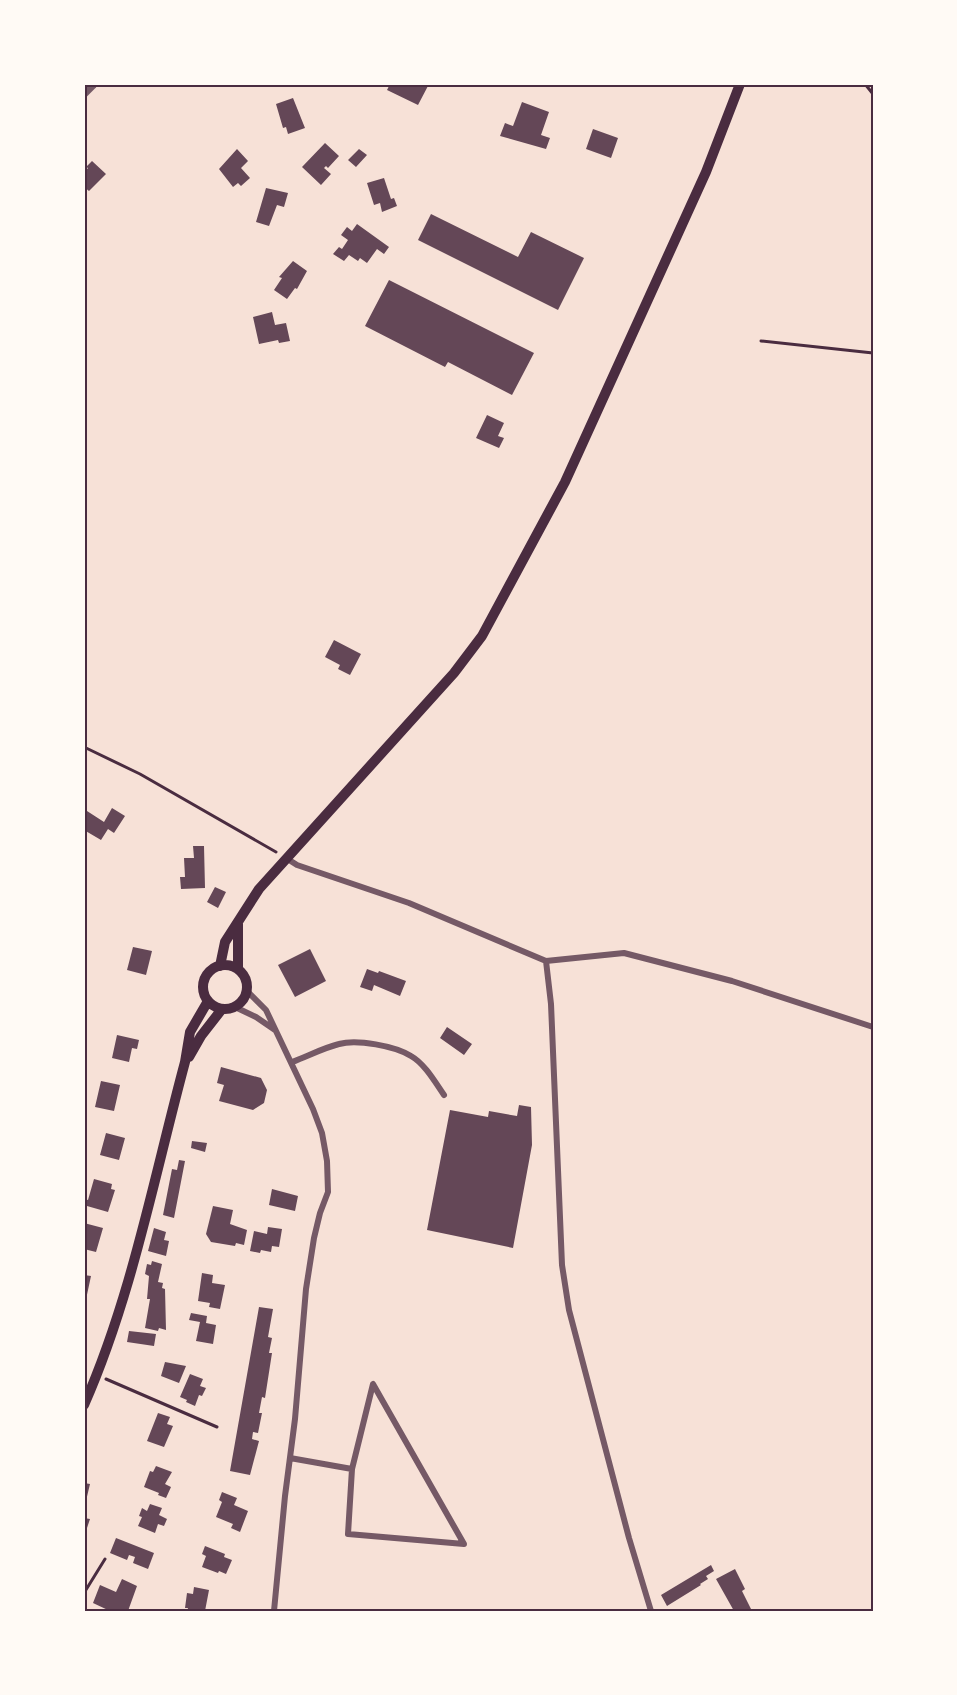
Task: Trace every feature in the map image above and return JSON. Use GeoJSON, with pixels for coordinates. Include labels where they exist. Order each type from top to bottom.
{"type":"FeatureCollection","features":[{"type":"Feature","properties":{"kind":"main road"},"geometry":{"type":"LineString","coordinates":[[220,966],[225,942],[259,889],[446,682],[482,636],[565,482],[607,394],[706,172],[740,84]]}},
{"type":"Feature","properties":{"kind":"main road"},"geometry":{"type":"LineString","coordinates":[[238,921],[238,969]]}},
{"type":"Feature","properties":{"kind":"main road"},"geometry":{"type":"LineString","coordinates":[[229,965],[238,969],[244,975],[247,983],[243,1001],[235,1007],[222,1009],[208,1001],[204,993],[204,984],[206,976],[212,969],[229,965]]}},
{"type":"Feature","properties":{"kind":"main road"},"geometry":{"type":"LineString","coordinates":[[84,1405],[123,1300],[185,1062],[190,1032],[208,1001]]}},
{"type":"Feature","properties":{"kind":"main road"},"geometry":{"type":"LineString","coordinates":[[185,1062],[222,1009]]}},
{"type":"Feature","properties":{"kind":"street"},"geometry":{"type":"LineString","coordinates":[[84,93],[93,84]]}},
{"type":"Feature","properties":{"kind":"street"},"geometry":{"type":"LineString","coordinates":[[285,858],[297,865],[409,903],[546,961],[624,953],[732,981],[873,1027]]}},
{"type":"Feature","properties":{"kind":"street"},"geometry":{"type":"LineString","coordinates":[[546,961],[562,1265],[569,1310],[629,1538],[651,1611]]}},
{"type":"Feature","properties":{"kind":"street"},"geometry":{"type":"LineString","coordinates":[[247,991],[266,1010],[292,1062],[322,1133],[327,1161],[328,1192],[320,1213],[310,1260],[274,1611]]}},
{"type":"Feature","properties":{"kind":"street"},"geometry":{"type":"LineString","coordinates":[[235,1007],[275,1030]]}},
{"type":"Feature","properties":{"kind":"street"},"geometry":{"type":"LineString","coordinates":[[292,1062],[339,1044],[356,1041],[382,1046],[411,1056],[429,1073],[444,1095]]}},
{"type":"Feature","properties":{"kind":"street"},"geometry":{"type":"LineString","coordinates":[[373,1384],[464,1544],[348,1534],[352,1468],[373,1384]]}},
{"type":"Feature","properties":{"kind":"street"},"geometry":{"type":"LineString","coordinates":[[290,1458],[352,1468]]}},
{"type":"Feature","properties":{"kind":"path"},"geometry":{"type":"LineString","coordinates":[[865,84],[873,94]]}},
{"type":"Feature","properties":{"kind":"path"},"geometry":{"type":"LineString","coordinates":[[761,341],[873,352]]}},
{"type":"Feature","properties":{"kind":"path"},"geometry":{"type":"LineString","coordinates":[[84,747],[140,774],[285,858]]}},
{"type":"Feature","properties":{"kind":"path"},"geometry":{"type":"LineString","coordinates":[[97,1375],[217,1427]]}},
{"type":"Feature","properties":{"kind":"path"},"geometry":{"type":"LineString","coordinates":[[84,1593],[105,1559]]}},
{"type":"Feature","properties":{"kind":"building"},"geometry":{"type":"Polygon","coordinates":[[[390,84],[429,84],[418,105],[387,90],[390,84]]]}},
{"type":"Feature","properties":{"kind":"building"},"geometry":{"type":"Polygon","coordinates":[[[293,98],[305,128],[288,134],[286,127],[283,128],[276,104],[293,98]]]}},
{"type":"Feature","properties":{"kind":"building"},"geometry":{"type":"Polygon","coordinates":[[[522,102],[549,112],[541,135],[550,138],[546,149],[500,136],[505,123],[513,126],[522,102]]]}},
{"type":"Feature","properties":{"kind":"building"},"geometry":{"type":"Polygon","coordinates":[[[593,129],[618,138],[611,158],[586,149],[593,129]]]}},
{"type":"Feature","properties":{"kind":"building"},"geometry":{"type":"Polygon","coordinates":[[[325,143],[339,156],[328,168],[326,166],[324,168],[331,174],[321,185],[302,167],[325,143]]]}},
{"type":"Feature","properties":{"kind":"building"},"geometry":{"type":"Polygon","coordinates":[[[237,149],[248,161],[241,168],[250,178],[241,186],[238,183],[233,187],[219,169],[237,149]]]}},
{"type":"Feature","properties":{"kind":"building"},"geometry":{"type":"Polygon","coordinates":[[[359,149],[367,155],[356,167],[348,160],[359,149]]]}},
{"type":"Feature","properties":{"kind":"building"},"geometry":{"type":"Polygon","coordinates":[[[92,161],[106,174],[89,191],[84,187],[84,173],[92,161]]]}},
{"type":"Feature","properties":{"kind":"building"},"geometry":{"type":"Polygon","coordinates":[[[384,178],[391,199],[394,198],[397,206],[382,212],[380,203],[374,205],[367,183],[384,178]]]}},
{"type":"Feature","properties":{"kind":"building"},"geometry":{"type":"Polygon","coordinates":[[[266,188],[288,193],[284,207],[277,205],[269,226],[256,222],[266,188]]]}},
{"type":"Feature","properties":{"kind":"building"},"geometry":{"type":"Polygon","coordinates":[[[431,214],[518,257],[531,232],[584,258],[558,310],[418,240],[431,214]]]}},
{"type":"Feature","properties":{"kind":"building"},"geometry":{"type":"Polygon","coordinates":[[[357,224],[389,247],[384,254],[377,249],[367,263],[360,258],[358,261],[349,255],[344,261],[333,254],[339,247],[342,249],[348,240],[341,235],[347,227],[352,231],[357,224]]]}},
{"type":"Feature","properties":{"kind":"building"},"geometry":{"type":"Polygon","coordinates":[[[293,261],[307,271],[297,289],[295,288],[287,299],[274,290],[282,278],[279,277],[293,261]]]}},
{"type":"Feature","properties":{"kind":"building"},"geometry":{"type":"Polygon","coordinates":[[[389,280],[534,353],[512,395],[448,362],[445,367],[365,326],[389,280]]]}},
{"type":"Feature","properties":{"kind":"building"},"geometry":{"type":"Polygon","coordinates":[[[272,312],[275,325],[286,323],[290,341],[279,343],[278,340],[259,344],[253,317],[272,312]]]}},
{"type":"Feature","properties":{"kind":"building"},"geometry":{"type":"Polygon","coordinates":[[[487,415],[504,423],[498,436],[504,438],[499,448],[476,438],[487,415]]]}},
{"type":"Feature","properties":{"kind":"building"},"geometry":{"type":"Polygon","coordinates":[[[334,640],[361,654],[350,675],[338,669],[340,665],[325,657],[334,640]]]}},
{"type":"Feature","properties":{"kind":"building"},"geometry":{"type":"Polygon","coordinates":[[[112,808],[125,816],[114,833],[108,829],[101,840],[84,830],[84,816],[87,811],[104,822],[112,808]]]}},
{"type":"Feature","properties":{"kind":"building"},"geometry":{"type":"Polygon","coordinates":[[[193,846],[204,846],[205,888],[181,889],[180,877],[185,877],[184,858],[194,858],[193,846]]]}},
{"type":"Feature","properties":{"kind":"building"},"geometry":{"type":"Polygon","coordinates":[[[215,887],[226,892],[218,908],[207,902],[215,887]]]}},
{"type":"Feature","properties":{"kind":"building"},"geometry":{"type":"Polygon","coordinates":[[[133,947],[152,951],[146,975],[127,970],[133,947]]]}},
{"type":"Feature","properties":{"kind":"building"},"geometry":{"type":"Polygon","coordinates":[[[310,949],[326,981],[295,997],[278,965],[310,949]]]}},
{"type":"Feature","properties":{"kind":"building"},"geometry":{"type":"Polygon","coordinates":[[[367,969],[406,981],[400,996],[374,985],[372,991],[360,987],[367,969]]]}},
{"type":"Feature","properties":{"kind":"building"},"geometry":{"type":"Polygon","coordinates":[[[447,1027],[472,1044],[464,1055],[440,1038],[447,1027]]]}},
{"type":"Feature","properties":{"kind":"building"},"geometry":{"type":"Polygon","coordinates":[[[117,1035],[139,1040],[137,1049],[132,1048],[129,1062],[112,1058],[117,1035]]]}},
{"type":"Feature","properties":{"kind":"building"},"geometry":{"type":"Polygon","coordinates":[[[221,1067],[261,1078],[267,1090],[264,1103],[253,1110],[219,1101],[224,1085],[217,1083],[221,1067]]]}},
{"type":"Feature","properties":{"kind":"building"},"geometry":{"type":"Polygon","coordinates":[[[101,1081],[120,1085],[114,1111],[95,1107],[101,1081]]]}},
{"type":"Feature","properties":{"kind":"building"},"geometry":{"type":"Polygon","coordinates":[[[519,1105],[531,1107],[532,1145],[513,1248],[427,1230],[450,1110],[488,1117],[489,1111],[517,1116],[519,1105]]]}},
{"type":"Feature","properties":{"kind":"building"},"geometry":{"type":"Polygon","coordinates":[[[106,1133],[125,1138],[119,1160],[100,1155],[106,1133]]]}},
{"type":"Feature","properties":{"kind":"building"},"geometry":{"type":"Polygon","coordinates":[[[192,1141],[207,1143],[205,1152],[191,1148],[192,1141]]]}},
{"type":"Feature","properties":{"kind":"building"},"geometry":{"type":"Polygon","coordinates":[[[179,1160],[185,1161],[174,1218],[163,1215],[172,1169],[177,1170],[179,1160]]]}},
{"type":"Feature","properties":{"kind":"building"},"geometry":{"type":"Polygon","coordinates":[[[94,1179],[112,1184],[111,1189],[115,1190],[108,1212],[87,1206],[84,1214],[84,1199],[88,1200],[94,1179]]]}},
{"type":"Feature","properties":{"kind":"building"},"geometry":{"type":"Polygon","coordinates":[[[272,1189],[298,1196],[295,1211],[269,1205],[272,1189]]]}},
{"type":"Feature","properties":{"kind":"building"},"geometry":{"type":"Polygon","coordinates":[[[213,1206],[233,1210],[230,1224],[247,1230],[244,1245],[236,1243],[235,1246],[211,1242],[206,1234],[213,1206]]]}},
{"type":"Feature","properties":{"kind":"building"},"geometry":{"type":"Polygon","coordinates":[[[84,1223],[103,1228],[96,1252],[84,1249],[84,1223]]]}},
{"type":"Feature","properties":{"kind":"building"},"geometry":{"type":"Polygon","coordinates":[[[268,1227],[282,1229],[279,1247],[272,1246],[271,1252],[250,1251],[254,1231],[267,1234],[268,1227]]]}},
{"type":"Feature","properties":{"kind":"building"},"geometry":{"type":"Polygon","coordinates":[[[154,1228],[166,1232],[164,1240],[169,1241],[166,1256],[148,1251],[154,1228]]]}},
{"type":"Feature","properties":{"kind":"building"},"geometry":{"type":"Polygon","coordinates":[[[152,1261],[162,1264],[158,1282],[163,1283],[162,1288],[165,1289],[166,1330],[145,1328],[150,1299],[147,1299],[149,1276],[145,1274],[147,1264],[151,1265],[152,1261]]]}},
{"type":"Feature","properties":{"kind":"building"},"geometry":{"type":"Polygon","coordinates":[[[202,1273],[213,1275],[212,1283],[225,1285],[220,1309],[209,1307],[210,1303],[198,1301],[202,1273]]]}},
{"type":"Feature","properties":{"kind":"building"},"geometry":{"type":"Polygon","coordinates":[[[84,1275],[91,1276],[85,1304],[84,1304],[84,1275]]]}},
{"type":"Feature","properties":{"kind":"building"},"geometry":{"type":"Polygon","coordinates":[[[259,1307],[273,1309],[268,1337],[272,1338],[269,1353],[272,1353],[265,1398],[262,1397],[259,1413],[262,1413],[258,1433],[253,1432],[252,1439],[259,1441],[250,1475],[230,1471],[259,1307]]]}},
{"type":"Feature","properties":{"kind":"building"},"geometry":{"type":"Polygon","coordinates":[[[191,1313],[207,1316],[206,1323],[216,1325],[213,1344],[196,1341],[200,1322],[189,1320],[191,1313]]]}},
{"type":"Feature","properties":{"kind":"building"},"geometry":{"type":"Polygon","coordinates":[[[129,1331],[156,1334],[154,1346],[127,1342],[129,1331]]]}},
{"type":"Feature","properties":{"kind":"building"},"geometry":{"type":"Polygon","coordinates":[[[165,1362],[186,1366],[179,1383],[161,1376],[165,1362]]]}},
{"type":"Feature","properties":{"kind":"building"},"geometry":{"type":"Polygon","coordinates":[[[190,1374],[203,1379],[200,1386],[206,1388],[202,1396],[199,1395],[195,1406],[180,1397],[190,1374]]]}},
{"type":"Feature","properties":{"kind":"building"},"geometry":{"type":"Polygon","coordinates":[[[158,1413],[170,1417],[167,1424],[173,1426],[164,1447],[147,1441],[158,1413]]]}},
{"type":"Feature","properties":{"kind":"building"},"geometry":{"type":"Polygon","coordinates":[[[156,1466],[172,1472],[165,1484],[171,1487],[166,1498],[144,1487],[150,1471],[153,1472],[156,1466]]]}},
{"type":"Feature","properties":{"kind":"building"},"geometry":{"type":"Polygon","coordinates":[[[84,1483],[90,1484],[85,1505],[84,1505],[84,1483]]]}},
{"type":"Feature","properties":{"kind":"building"},"geometry":{"type":"Polygon","coordinates":[[[222,1492],[237,1498],[234,1505],[248,1511],[240,1532],[231,1528],[233,1524],[216,1517],[222,1502],[219,1500],[222,1492]]]}},
{"type":"Feature","properties":{"kind":"building"},"geometry":{"type":"Polygon","coordinates":[[[150,1504],[162,1508],[159,1515],[167,1519],[164,1526],[158,1524],[155,1533],[138,1526],[142,1517],[139,1516],[142,1508],[147,1511],[150,1504]]]}},
{"type":"Feature","properties":{"kind":"building"},"geometry":{"type":"Polygon","coordinates":[[[84,1518],[90,1519],[84,1537],[84,1518]]]}},
{"type":"Feature","properties":{"kind":"building"},"geometry":{"type":"Polygon","coordinates":[[[116,1538],[154,1553],[148,1569],[133,1563],[135,1557],[129,1555],[127,1560],[110,1553],[116,1538]]]}},
{"type":"Feature","properties":{"kind":"building"},"geometry":{"type":"Polygon","coordinates":[[[205,1546],[225,1554],[224,1557],[232,1560],[226,1574],[202,1567],[206,1556],[202,1554],[205,1546]]]}},
{"type":"Feature","properties":{"kind":"building"},"geometry":{"type":"Polygon","coordinates":[[[711,1565],[714,1571],[706,1576],[708,1579],[667,1606],[661,1595],[711,1565]]]}},
{"type":"Feature","properties":{"kind":"building"},"geometry":{"type":"Polygon","coordinates":[[[735,1569],[752,1611],[734,1611],[716,1579],[735,1569]]]}},
{"type":"Feature","properties":{"kind":"building"},"geometry":{"type":"Polygon","coordinates":[[[122,1579],[137,1586],[128,1611],[110,1611],[93,1603],[100,1585],[116,1592],[122,1579]]]}},
{"type":"Feature","properties":{"kind":"building"},"geometry":{"type":"Polygon","coordinates":[[[194,1587],[209,1590],[205,1611],[187,1611],[188,1608],[185,1608],[187,1593],[193,1594],[194,1587]]]}}]}
